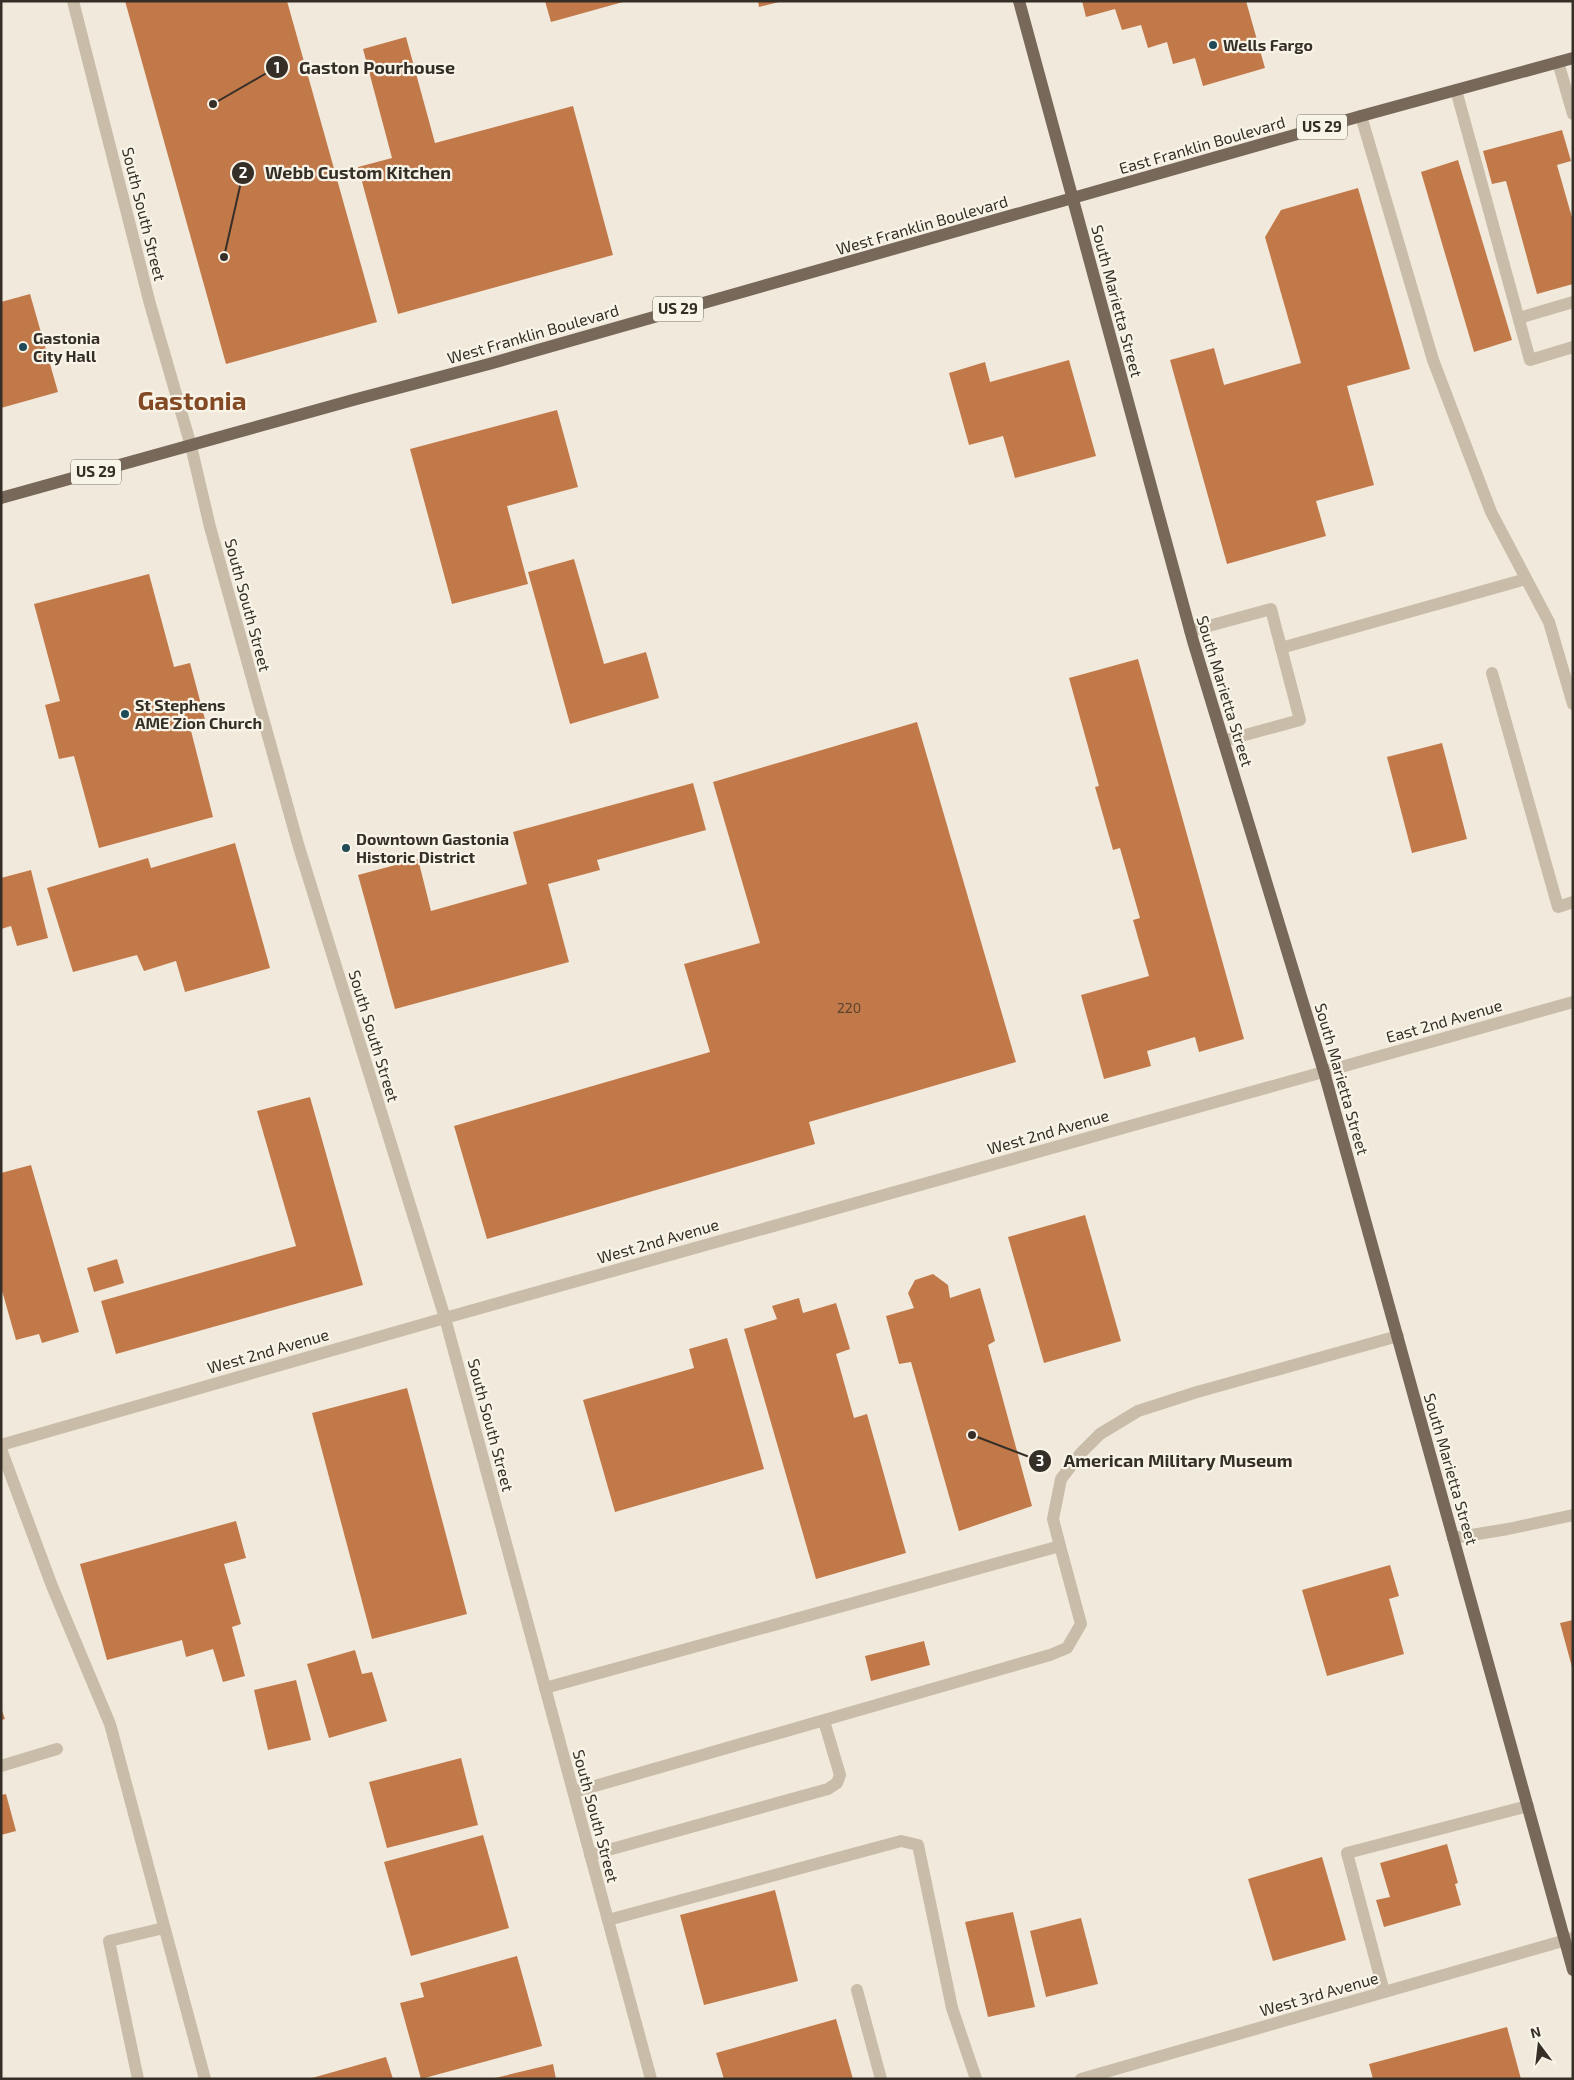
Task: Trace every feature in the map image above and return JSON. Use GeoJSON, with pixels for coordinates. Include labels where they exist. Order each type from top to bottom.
{"type":"FeatureCollection","features":[{"type":"Feature","properties":{"kind":"main road","name":"South Marietta Street"},"geometry":{"type":"LineString","coordinates":[[1018,1],[1190,631],[1324,1072],[1528,1806],[1569,1939],[1573,1970]]}},
{"type":"Feature","properties":{"kind":"main road","name":"East Franklin Boulevard"},"geometry":{"type":"LineString","coordinates":[[1072,200],[1361,116],[1573,58]]}},
{"type":"Feature","properties":{"kind":"main road","name":"West Franklin Boulevard"},"geometry":{"type":"LineString","coordinates":[[1,498],[489,364],[1072,200]]}},
{"type":"Feature","properties":{"kind":"street","name":"South South Street"},"geometry":{"type":"LineString","coordinates":[[73,1],[150,304],[191,446],[210,526],[298,844],[445,1318],[651,2079]]}},
{"type":"Feature","properties":{"kind":"street"},"geometry":{"type":"LineString","coordinates":[[1558,62],[1573,114]]}},
{"type":"Feature","properties":{"kind":"street"},"geometry":{"type":"LineString","coordinates":[[1456,90],[1530,360],[1573,347]]}},
{"type":"Feature","properties":{"kind":"street"},"geometry":{"type":"LineString","coordinates":[[1361,116],[1433,360],[1491,512],[1549,622],[1573,704]]}},
{"type":"Feature","properties":{"kind":"street"},"geometry":{"type":"LineString","coordinates":[[1519,318],[1573,302]]}},
{"type":"Feature","properties":{"kind":"street"},"geometry":{"type":"LineString","coordinates":[[1281,648],[1526,579]]}},
{"type":"Feature","properties":{"kind":"street"},"geometry":{"type":"LineString","coordinates":[[1190,631],[1271,609],[1300,720],[1223,741]]}},
{"type":"Feature","properties":{"kind":"street"},"geometry":{"type":"LineString","coordinates":[[1492,673],[1558,906],[1573,902]]}},
{"type":"Feature","properties":{"kind":"street","name":"East 2nd Avenue"},"geometry":{"type":"LineString","coordinates":[[1324,1072],[1573,1002]]}},
{"type":"Feature","properties":{"kind":"street","name":"West 2nd Avenue"},"geometry":{"type":"LineString","coordinates":[[1,1445],[445,1318],[1324,1072]]}},
{"type":"Feature","properties":{"kind":"street"},"geometry":{"type":"LineString","coordinates":[[574,1792],[1050,1655],[1067,1648],[1081,1624],[1053,1519],[1061,1479],[1081,1453],[1100,1434],[1138,1411],[1197,1392],[1398,1336]]}},
{"type":"Feature","properties":{"kind":"street"},"geometry":{"type":"LineString","coordinates":[[1,1449],[52,1586],[110,1724],[205,2079]]}},
{"type":"Feature","properties":{"kind":"street"},"geometry":{"type":"LineString","coordinates":[[1454,1538],[1508,1530],[1573,1515]]}},
{"type":"Feature","properties":{"kind":"street"},"geometry":{"type":"LineString","coordinates":[[545,1688],[1060,1546]]}},
{"type":"Feature","properties":{"kind":"street"},"geometry":{"type":"LineString","coordinates":[[590,1855],[828,1789],[837,1783],[840,1775],[824,1721]]}},
{"type":"Feature","properties":{"kind":"street"},"geometry":{"type":"LineString","coordinates":[[1,1766],[57,1749]]}},
{"type":"Feature","properties":{"kind":"street"},"geometry":{"type":"LineString","coordinates":[[1384,1992],[1347,1852],[1528,1806]]}},
{"type":"Feature","properties":{"kind":"street"},"geometry":{"type":"LineString","coordinates":[[608,1920],[901,1841],[918,1844],[952,2008],[976,2079]]}},
{"type":"Feature","properties":{"kind":"street"},"geometry":{"type":"LineString","coordinates":[[138,2079],[109,1941],[164,1928]]}},
{"type":"Feature","properties":{"kind":"street","name":"West 3rd Avenue"},"geometry":{"type":"LineString","coordinates":[[1081,2079],[1569,1939]]}},
{"type":"Feature","properties":{"kind":"street"},"geometry":{"type":"LineString","coordinates":[[857,1990],[881,2079]]}},
{"type":"Feature","properties":{"kind":"building"},"geometry":{"type":"Polygon","coordinates":[[[125,1],[287,1],[377,322],[226,364],[125,1]]]}},
{"type":"Feature","properties":{"kind":"building"},"geometry":{"type":"Polygon","coordinates":[[[545,1],[623,1],[623,2],[551,22],[545,1]]]}},
{"type":"Feature","properties":{"kind":"building"},"geometry":{"type":"Polygon","coordinates":[[[758,1],[779,1],[779,2],[759,7],[758,1]]]}},
{"type":"Feature","properties":{"kind":"building","name":"Wells Fargo"},"geometry":{"type":"Polygon","coordinates":[[[1082,1],[1246,1],[1265,68],[1203,86],[1195,58],[1173,64],[1167,42],[1148,48],[1141,25],[1122,30],[1115,9],[1086,17],[1082,1]]]}},
{"type":"Feature","properties":{"kind":"building"},"geometry":{"type":"Polygon","coordinates":[[[406,37],[435,143],[573,106],[613,255],[398,314],[358,167],[392,158],[363,49],[406,37]]]}},
{"type":"Feature","properties":{"kind":"building"},"geometry":{"type":"Polygon","coordinates":[[[1562,130],[1571,161],[1557,165],[1573,221],[1573,284],[1537,294],[1506,181],[1492,184],[1483,151],[1562,130]]]}},
{"type":"Feature","properties":{"kind":"building"},"geometry":{"type":"Polygon","coordinates":[[[1458,160],[1512,340],[1474,352],[1421,172],[1458,160]]]}},
{"type":"Feature","properties":{"kind":"building"},"geometry":{"type":"Polygon","coordinates":[[[1358,188],[1410,369],[1347,386],[1374,485],[1316,501],[1326,536],[1227,564],[1170,360],[1214,348],[1224,385],[1301,363],[1265,237],[1281,210],[1358,188]]]}},
{"type":"Feature","properties":{"kind":"building","name":"Gastonia City Hall"},"geometry":{"type":"Polygon","coordinates":[[[30,294],[58,392],[1,408],[1,302],[30,294]]]}},
{"type":"Feature","properties":{"kind":"building"},"geometry":{"type":"Polygon","coordinates":[[[1069,360],[1096,456],[1015,478],[1003,436],[969,445],[949,373],[985,362],[990,382],[1069,360]]]}},
{"type":"Feature","properties":{"kind":"building"},"geometry":{"type":"Polygon","coordinates":[[[557,410],[578,487],[507,506],[528,584],[452,604],[410,449],[557,410]]]}},
{"type":"Feature","properties":{"kind":"building"},"geometry":{"type":"Polygon","coordinates":[[[574,559],[604,664],[646,652],[659,698],[570,724],[528,572],[574,559]]]}},
{"type":"Feature","properties":{"kind":"building","name":"St Stephens AME Zion Church"},"geometry":{"type":"Polygon","coordinates":[[[149,574],[174,667],[190,663],[206,723],[190,727],[213,817],[99,848],[74,756],[59,759],[45,705],[60,701],[34,604],[149,574]]]}},
{"type":"Feature","properties":{"kind":"building"},"geometry":{"type":"Polygon","coordinates":[[[1138,659],[1244,1039],[1199,1052],[1195,1037],[1147,1051],[1151,1066],[1104,1079],[1081,995],[1149,976],[1133,920],[1140,918],[1120,848],[1113,850],[1095,787],[1099,786],[1069,678],[1138,659]]]}},
{"type":"Feature","properties":{"kind":"building"},"geometry":{"type":"Polygon","coordinates":[[[917,722],[1016,1062],[809,1122],[815,1144],[487,1239],[454,1126],[710,1052],[684,964],[760,943],[713,782],[917,722]]]}},
{"type":"Feature","properties":{"kind":"building"},"geometry":{"type":"Polygon","coordinates":[[[1442,743],[1467,839],[1412,853],[1387,757],[1442,743]]]}},
{"type":"Feature","properties":{"kind":"building"},"geometry":{"type":"Polygon","coordinates":[[[693,783],[706,830],[597,860],[600,870],[548,884],[569,962],[395,1009],[358,875],[418,859],[431,911],[527,884],[513,832],[693,783]]]}},
{"type":"Feature","properties":{"kind":"building"},"geometry":{"type":"Polygon","coordinates":[[[235,843],[270,968],[185,992],[176,961],[144,971],[137,955],[73,972],[47,888],[148,858],[151,868],[235,843]]]}},
{"type":"Feature","properties":{"kind":"building"},"geometry":{"type":"Polygon","coordinates":[[[31,870],[48,938],[17,946],[11,926],[1,929],[1,878],[31,870]]]}},
{"type":"Feature","properties":{"kind":"building"},"geometry":{"type":"Polygon","coordinates":[[[310,1097],[363,1285],[116,1354],[101,1301],[296,1246],[257,1111],[310,1097]]]}},
{"type":"Feature","properties":{"kind":"building"},"geometry":{"type":"Polygon","coordinates":[[[31,1165],[79,1332],[42,1343],[39,1334],[16,1340],[1,1287],[1,1173],[31,1165]]]}},
{"type":"Feature","properties":{"kind":"building"},"geometry":{"type":"Polygon","coordinates":[[[1085,1215],[1121,1341],[1044,1363],[1008,1237],[1085,1215]]]}},
{"type":"Feature","properties":{"kind":"building"},"geometry":{"type":"Polygon","coordinates":[[[117,1259],[124,1283],[94,1292],[87,1268],[117,1259]]]}},
{"type":"Feature","properties":{"kind":"building"},"geometry":{"type":"Polygon","coordinates":[[[933,1274],[948,1285],[950,1298],[980,1288],[995,1341],[988,1345],[1032,1506],[959,1531],[911,1362],[899,1364],[886,1316],[914,1308],[908,1293],[915,1280],[933,1274]]]}},
{"type":"Feature","properties":{"kind":"building"},"geometry":{"type":"Polygon","coordinates":[[[799,1298],[803,1313],[836,1303],[850,1349],[836,1354],[854,1418],[867,1414],[906,1553],[816,1579],[744,1329],[777,1319],[772,1306],[799,1298]]]}},
{"type":"Feature","properties":{"kind":"building"},"geometry":{"type":"Polygon","coordinates":[[[727,1338],[764,1469],[615,1512],[583,1400],[694,1368],[689,1349],[727,1338]]]}},
{"type":"Feature","properties":{"kind":"building"},"geometry":{"type":"Polygon","coordinates":[[[407,1388],[467,1614],[372,1639],[312,1413],[407,1388]]]}},
{"type":"Feature","properties":{"kind":"building"},"geometry":{"type":"Polygon","coordinates":[[[236,1521],[246,1558],[224,1564],[241,1624],[232,1627],[245,1676],[223,1682],[213,1649],[186,1657],[182,1640],[107,1660],[80,1564],[236,1521]]]}},
{"type":"Feature","properties":{"kind":"building"},"geometry":{"type":"Polygon","coordinates":[[[1390,1565],[1399,1596],[1389,1599],[1404,1654],[1327,1676],[1302,1590],[1390,1565]]]}},
{"type":"Feature","properties":{"kind":"building"},"geometry":{"type":"Polygon","coordinates":[[[1573,1620],[1573,1667],[1572,1667],[1560,1623],[1573,1620]]]}},
{"type":"Feature","properties":{"kind":"building"},"geometry":{"type":"Polygon","coordinates":[[[924,1641],[930,1665],[871,1681],[865,1656],[924,1641]]]}},
{"type":"Feature","properties":{"kind":"building"},"geometry":{"type":"Polygon","coordinates":[[[355,1650],[362,1674],[372,1672],[387,1721],[329,1738],[307,1664],[355,1650]]]}},
{"type":"Feature","properties":{"kind":"building"},"geometry":{"type":"Polygon","coordinates":[[[296,1680],[311,1740],[268,1750],[254,1690],[296,1680]]]}},
{"type":"Feature","properties":{"kind":"building"},"geometry":{"type":"Polygon","coordinates":[[[1,1708],[5,1719],[1,1720],[1,1708]]]}},
{"type":"Feature","properties":{"kind":"building"},"geometry":{"type":"Polygon","coordinates":[[[461,1758],[478,1825],[387,1848],[369,1782],[461,1758]]]}},
{"type":"Feature","properties":{"kind":"building"},"geometry":{"type":"Polygon","coordinates":[[[6,1794],[16,1831],[1,1835],[1,1795],[6,1794]]]}},
{"type":"Feature","properties":{"kind":"building"},"geometry":{"type":"Polygon","coordinates":[[[483,1835],[509,1928],[411,1956],[384,1862],[483,1835]]]}},
{"type":"Feature","properties":{"kind":"building"},"geometry":{"type":"Polygon","coordinates":[[[1447,1844],[1458,1883],[1455,1884],[1461,1905],[1384,1927],[1376,1900],[1390,1897],[1380,1863],[1447,1844]]]}},
{"type":"Feature","properties":{"kind":"building"},"geometry":{"type":"Polygon","coordinates":[[[1322,1857],[1346,1940],[1273,1961],[1248,1879],[1322,1857]]]}},
{"type":"Feature","properties":{"kind":"building"},"geometry":{"type":"Polygon","coordinates":[[[775,1890],[798,1981],[704,2005],[680,1915],[775,1890]]]}},
{"type":"Feature","properties":{"kind":"building"},"geometry":{"type":"Polygon","coordinates":[[[1013,1912],[1035,2007],[988,2017],[965,1922],[1013,1912]]]}},
{"type":"Feature","properties":{"kind":"building"},"geometry":{"type":"Polygon","coordinates":[[[1081,1918],[1098,1984],[1046,1997],[1030,1931],[1081,1918]]]}},
{"type":"Feature","properties":{"kind":"building"},"geometry":{"type":"Polygon","coordinates":[[[517,1956],[542,2046],[421,2079],[400,2003],[424,1997],[420,1983],[517,1956]]]}},
{"type":"Feature","properties":{"kind":"building"},"geometry":{"type":"Polygon","coordinates":[[[836,2019],[853,2079],[724,2079],[716,2053],[836,2019]]]}},
{"type":"Feature","properties":{"kind":"building"},"geometry":{"type":"Polygon","coordinates":[[[1507,2027],[1521,2079],[1373,2079],[1369,2064],[1507,2027]]]}},
{"type":"Feature","properties":{"kind":"building"},"geometry":{"type":"Polygon","coordinates":[[[386,2057],[393,2079],[312,2079],[312,2078],[386,2057]]]}},
{"type":"Feature","properties":{"kind":"building"},"geometry":{"type":"Polygon","coordinates":[[[553,2064],[556,2079],[495,2079],[495,2078],[553,2064]]]}},
{"type":"Feature","properties":{"kind":"place","name":"Wells Fargo"},"geometry":{"type":"Point","coordinates":[1213,45]}},
{"type":"Feature","properties":{"kind":"place","name":"Gaston Pourhouse"},"geometry":{"type":"Point","coordinates":[213,104]}},
{"type":"Feature","properties":{"kind":"place","name":"Webb Custom Kitchen"},"geometry":{"type":"Point","coordinates":[224,257]}},
{"type":"Feature","properties":{"kind":"place","name":"Gastonia City Hall"},"geometry":{"type":"Point","coordinates":[23,347]}},
{"type":"Feature","properties":{"kind":"place","name":"St Stephens AME Zion Church"},"geometry":{"type":"Point","coordinates":[125,714]}},
{"type":"Feature","properties":{"kind":"place","name":"Downtown Gastonia Historic District"},"geometry":{"type":"Point","coordinates":[346,848]}},
{"type":"Feature","properties":{"kind":"place","name":"American Military Museum"},"geometry":{"type":"Point","coordinates":[972,1435]}},
{"type":"Feature","properties":{"kind":"district","name":"Gastonia"},"geometry":{"type":"Point","coordinates":[192,401]}}]}
